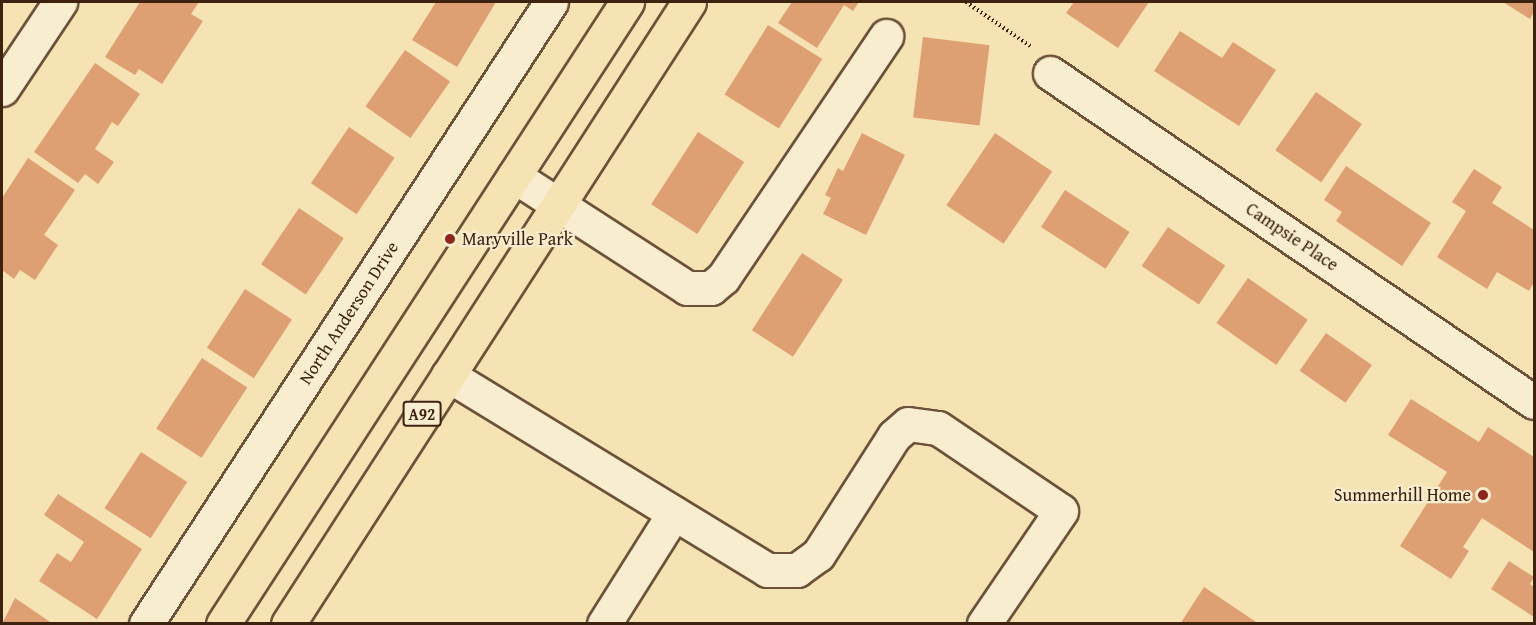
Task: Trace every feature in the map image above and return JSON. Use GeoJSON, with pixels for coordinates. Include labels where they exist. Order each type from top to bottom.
{"type":"FeatureCollection","features":[{"type":"Feature","properties":{"kind":"main road"},"geometry":{"type":"LineString","coordinates":[[223,624],[627,2]]}},
{"type":"Feature","properties":{"kind":"main road","name":"A92"},"geometry":{"type":"LineString","coordinates":[[288,624],[689,2]]}},
{"type":"Feature","properties":{"kind":"street"},"geometry":{"type":"LineString","coordinates":[[2,89],[60,2]]}},
{"type":"Feature","properties":{"kind":"street","name":"North Anderson Drive"},"geometry":{"type":"LineString","coordinates":[[146,624],[551,2]]}},
{"type":"Feature","properties":{"kind":"street"},"geometry":{"type":"LineString","coordinates":[[514,176],[687,288],[711,288],[723,278],[886,36]]}},
{"type":"Feature","properties":{"kind":"street","name":"Campsie Place"},"geometry":{"type":"LineString","coordinates":[[1050,73],[1534,402]]}},
{"type":"Feature","properties":{"kind":"street"},"geometry":{"type":"LineString","coordinates":[[448,375],[767,570],[797,570],[818,555],[894,436],[908,424],[938,428],[1061,511],[984,624]]}},
{"type":"Feature","properties":{"kind":"street"},"geometry":{"type":"LineString","coordinates":[[604,624],[674,513]]}},
{"type":"Feature","properties":{"kind":"path"},"geometry":{"type":"LineString","coordinates":[[966,2],[1033,48],[1050,73]]}},
{"type":"Feature","properties":{"kind":"building"},"geometry":{"type":"Polygon","coordinates":[[[140,2],[199,2],[191,14],[203,21],[162,84],[139,69],[135,75],[105,57],[140,2]]]}},
{"type":"Feature","properties":{"kind":"building"},"geometry":{"type":"Polygon","coordinates":[[[436,2],[496,2],[457,67],[412,40],[436,2]]]}},
{"type":"Feature","properties":{"kind":"building"},"geometry":{"type":"Polygon","coordinates":[[[792,2],[859,2],[853,11],[844,5],[817,48],[778,23],[792,2]]]}},
{"type":"Feature","properties":{"kind":"building"},"geometry":{"type":"Polygon","coordinates":[[[1074,2],[1149,2],[1118,48],[1066,13],[1074,2]]]}},
{"type":"Feature","properties":{"kind":"building"},"geometry":{"type":"Polygon","coordinates":[[[1503,2],[1534,2],[1534,12],[1530,19],[1503,2]]]}},
{"type":"Feature","properties":{"kind":"building"},"geometry":{"type":"Polygon","coordinates":[[[768,25],[822,59],[779,128],[725,95],[768,25]]]}},
{"type":"Feature","properties":{"kind":"building"},"geometry":{"type":"Polygon","coordinates":[[[1180,31],[1222,58],[1233,42],[1276,70],[1239,126],[1154,71],[1180,31]]]}},
{"type":"Feature","properties":{"kind":"building"},"geometry":{"type":"Polygon","coordinates":[[[923,37],[990,45],[980,126],[913,117],[923,37]]]}},
{"type":"Feature","properties":{"kind":"building"},"geometry":{"type":"Polygon","coordinates":[[[405,50],[450,82],[410,138],[365,107],[405,50]]]}},
{"type":"Feature","properties":{"kind":"building"},"geometry":{"type":"Polygon","coordinates":[[[95,63],[140,94],[118,126],[112,122],[95,149],[114,162],[98,184],[85,174],[78,183],[34,152],[95,63]]]}},
{"type":"Feature","properties":{"kind":"building"},"geometry":{"type":"Polygon","coordinates":[[[1316,92],[1362,124],[1321,182],[1275,150],[1316,92]]]}},
{"type":"Feature","properties":{"kind":"building"},"geometry":{"type":"Polygon","coordinates":[[[349,127],[395,158],[357,214],[311,183],[349,127]]]}},
{"type":"Feature","properties":{"kind":"building"},"geometry":{"type":"Polygon","coordinates":[[[698,132],[744,162],[697,234],[651,204],[698,132]]]}},
{"type":"Feature","properties":{"kind":"building"},"geometry":{"type":"Polygon","coordinates":[[[862,133],[905,155],[866,235],[823,214],[831,198],[825,195],[838,168],[843,171],[862,133]]]}},
{"type":"Feature","properties":{"kind":"building"},"geometry":{"type":"Polygon","coordinates":[[[995,133],[1052,172],[1004,244],[946,205],[995,133]]]}},
{"type":"Feature","properties":{"kind":"building"},"geometry":{"type":"Polygon","coordinates":[[[28,158],[75,190],[44,235],[58,245],[35,280],[20,270],[14,279],[2,270],[2,198],[28,158]]]}},
{"type":"Feature","properties":{"kind":"building"},"geometry":{"type":"Polygon","coordinates":[[[1346,166],[1431,223],[1402,266],[1336,221],[1342,212],[1324,200],[1346,166]]]}},
{"type":"Feature","properties":{"kind":"building"},"geometry":{"type":"Polygon","coordinates":[[[1474,169],[1502,187],[1492,203],[1534,230],[1534,282],[1529,291],[1497,272],[1487,289],[1437,257],[1466,211],[1452,202],[1474,169]]]}},
{"type":"Feature","properties":{"kind":"building"},"geometry":{"type":"Polygon","coordinates":[[[1065,190],[1130,232],[1106,269],[1041,227],[1065,190]]]}},
{"type":"Feature","properties":{"kind":"building"},"geometry":{"type":"Polygon","coordinates":[[[299,208],[344,238],[306,295],[261,264],[299,208]]]}},
{"type":"Feature","properties":{"kind":"building"},"geometry":{"type":"Polygon","coordinates":[[[1168,227],[1225,266],[1199,305],[1142,266],[1168,227]]]}},
{"type":"Feature","properties":{"kind":"building"},"geometry":{"type":"Polygon","coordinates":[[[802,253],[843,280],[793,357],[752,330],[802,253]]]}},
{"type":"Feature","properties":{"kind":"building"},"geometry":{"type":"Polygon","coordinates":[[[1248,278],[1308,320],[1276,365],[1216,323],[1248,278]]]}},
{"type":"Feature","properties":{"kind":"building"},"geometry":{"type":"Polygon","coordinates":[[[245,289],[292,319],[254,378],[207,348],[245,289]]]}},
{"type":"Feature","properties":{"kind":"building"},"geometry":{"type":"Polygon","coordinates":[[[1326,333],[1372,365],[1345,403],[1300,371],[1326,333]]]}},
{"type":"Feature","properties":{"kind":"building"},"geometry":{"type":"Polygon","coordinates":[[[202,358],[247,387],[202,458],[156,428],[202,358]]]}},
{"type":"Feature","properties":{"kind":"building","name":"Summerhill Home"},"geometry":{"type":"Polygon","coordinates":[[[1411,399],[1479,442],[1488,427],[1534,457],[1534,552],[1482,518],[1463,547],[1469,551],[1451,579],[1400,546],[1447,472],[1388,435],[1411,399]]]}},
{"type":"Feature","properties":{"kind":"building"},"geometry":{"type":"Polygon","coordinates":[[[141,452],[187,482],[151,538],[105,508],[141,452]]]}},
{"type":"Feature","properties":{"kind":"building"},"geometry":{"type":"Polygon","coordinates":[[[58,494],[142,549],[97,619],[39,581],[57,553],[71,562],[84,542],[44,515],[58,494]]]}},
{"type":"Feature","properties":{"kind":"building"},"geometry":{"type":"Polygon","coordinates":[[[1509,561],[1534,577],[1530,584],[1534,587],[1534,617],[1491,589],[1509,561]]]}},
{"type":"Feature","properties":{"kind":"building"},"geometry":{"type":"Polygon","coordinates":[[[1204,587],[1259,624],[1180,624],[1204,587]]]}},
{"type":"Feature","properties":{"kind":"building"},"geometry":{"type":"Polygon","coordinates":[[[15,598],[53,624],[2,624],[15,598]]]}},
{"type":"Feature","properties":{"kind":"place","name":"Maryville Park"},"geometry":{"type":"Point","coordinates":[450,239]}},
{"type":"Feature","properties":{"kind":"place","name":"Summerhill Home"},"geometry":{"type":"Point","coordinates":[1483,495]}}]}
